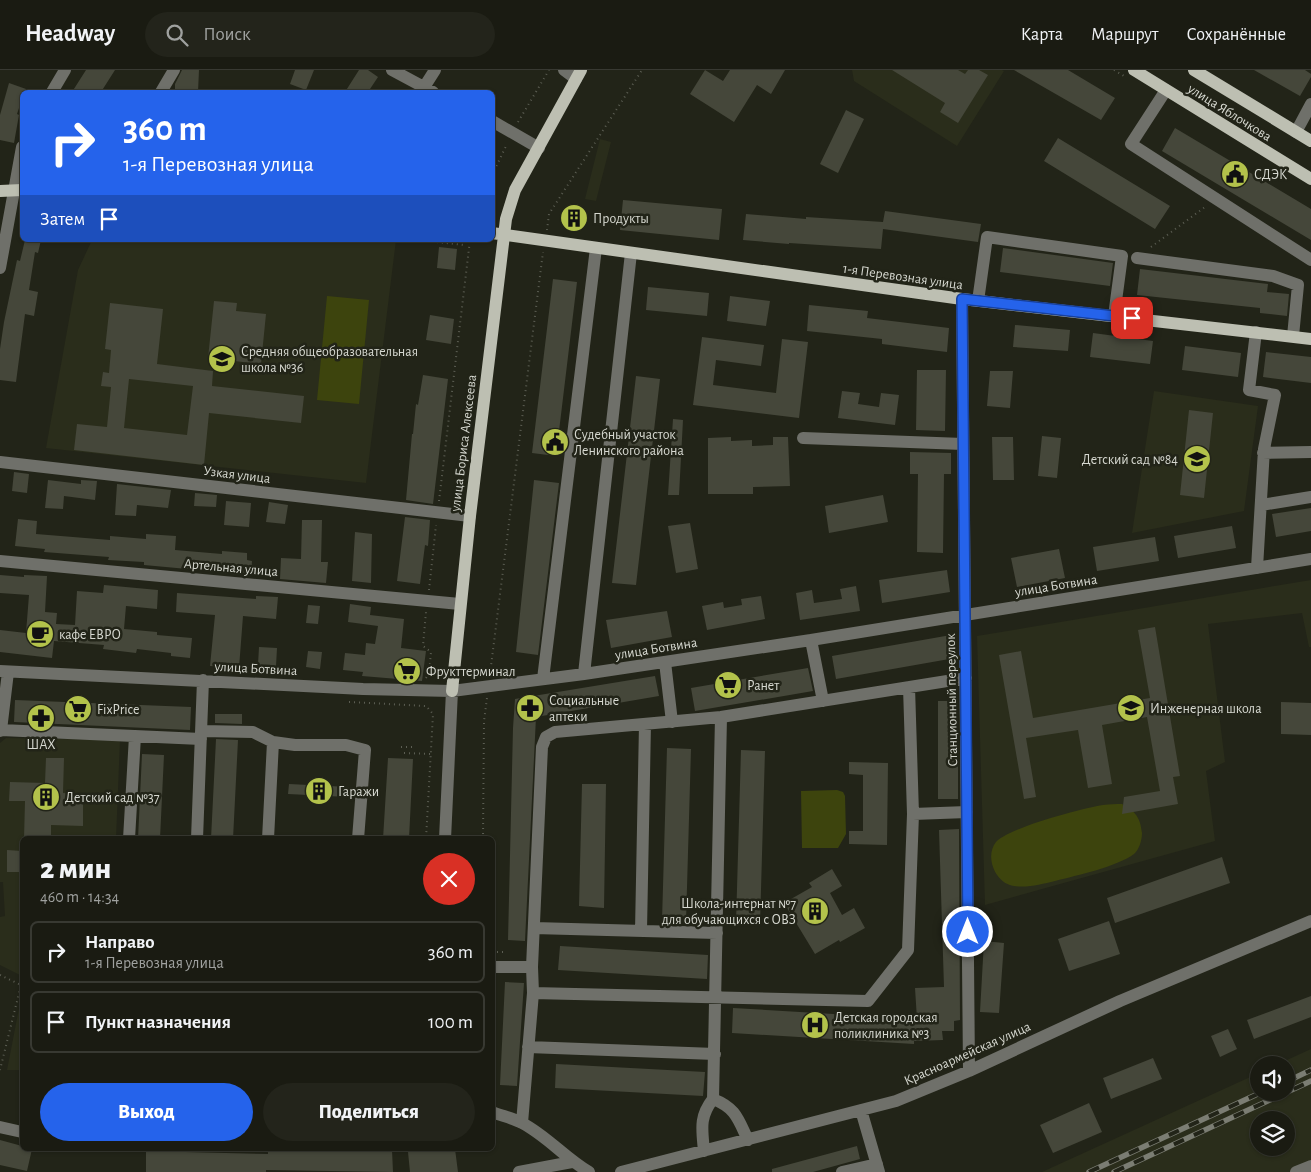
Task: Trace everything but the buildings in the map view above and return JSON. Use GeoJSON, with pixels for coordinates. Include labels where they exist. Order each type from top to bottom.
{"type":"FeatureCollection","features":[{"type":"Feature","properties":{"kind":"main road","name":"улица Яблочкова"},"geometry":{"type":"LineString","coordinates":[[1134,70],[1311,179]]}},
{"type":"Feature","properties":{"kind":"main road","name":"улица Яблочкова"},"geometry":{"type":"LineString","coordinates":[[1194,70],[1311,141]]}},
{"type":"Feature","properties":{"kind":"main road","name":"улица Бориса Алексеева"},"geometry":{"type":"LineString","coordinates":[[452,691],[498,234],[515,190],[578,74]]}},
{"type":"Feature","properties":{"kind":"main road"},"geometry":{"type":"LineString","coordinates":[[0,191],[18,190]]}},
{"type":"Feature","properties":{"kind":"main road","name":"1-я Перевозная улица"},"geometry":{"type":"LineString","coordinates":[[498,234],[962,299],[1311,339]]}},
{"type":"Feature","properties":{"kind":"street"},"geometry":{"type":"LineString","coordinates":[[53,90],[65,70]]}},
{"type":"Feature","properties":{"kind":"street"},"geometry":{"type":"LineString","coordinates":[[162,90],[174,70]]}},
{"type":"Feature","properties":{"kind":"street"},"geometry":{"type":"LineString","coordinates":[[392,70],[424,90]]}},
{"type":"Feature","properties":{"kind":"street"},"geometry":{"type":"LineString","coordinates":[[426,90],[435,70]]}},
{"type":"Feature","properties":{"kind":"street"},"geometry":{"type":"LineString","coordinates":[[564,70],[578,74]]}},
{"type":"Feature","properties":{"kind":"street"},"geometry":{"type":"LineString","coordinates":[[1166,90],[1131,144],[1311,260]]}},
{"type":"Feature","properties":{"kind":"street"},"geometry":{"type":"LineString","coordinates":[[1296,132],[1311,104]]}},
{"type":"Feature","properties":{"kind":"street"},"geometry":{"type":"LineString","coordinates":[[495,123],[539,148]]}},
{"type":"Feature","properties":{"kind":"street"},"geometry":{"type":"LineString","coordinates":[[0,268],[18,190],[20,168]]}},
{"type":"Feature","properties":{"kind":"street"},"geometry":{"type":"LineString","coordinates":[[978,301],[987,237],[1122,256],[1114,316]]}},
{"type":"Feature","properties":{"kind":"street"},"geometry":{"type":"LineString","coordinates":[[543,679],[596,248]]}},
{"type":"Feature","properties":{"kind":"street"},"geometry":{"type":"LineString","coordinates":[[584,674],[631,253]]}},
{"type":"Feature","properties":{"kind":"street"},"geometry":{"type":"LineString","coordinates":[[1137,258],[1273,276],[1298,285],[1293,336]]}},
{"type":"Feature","properties":{"kind":"street","name":"Станционный переулок"},"geometry":{"type":"LineString","coordinates":[[962,299],[969,1071]]}},
{"type":"Feature","properties":{"kind":"street"},"geometry":{"type":"LineString","coordinates":[[1256,332],[1248,390],[1275,395],[1264,452],[1257,568]]}},
{"type":"Feature","properties":{"kind":"street"},"geometry":{"type":"LineString","coordinates":[[803,438],[963,444]]}},
{"type":"Feature","properties":{"kind":"street"},"geometry":{"type":"LineString","coordinates":[[1264,452],[1311,452]]}},
{"type":"Feature","properties":{"kind":"street","name":"Узкая улица"},"geometry":{"type":"LineString","coordinates":[[0,462],[470,516]]}},
{"type":"Feature","properties":{"kind":"street"},"geometry":{"type":"LineString","coordinates":[[1260,505],[1311,497]]}},
{"type":"Feature","properties":{"kind":"street","name":"улица Ботвина"},"geometry":{"type":"LineString","coordinates":[[4,671],[452,691],[584,674],[812,640],[1311,559]]}},
{"type":"Feature","properties":{"kind":"street","name":"Артельная улица"},"geometry":{"type":"LineString","coordinates":[[0,561],[460,604]]}},
{"type":"Feature","properties":{"kind":"street"},"geometry":{"type":"LineString","coordinates":[[812,640],[823,701]]}},
{"type":"Feature","properties":{"kind":"street"},"geometry":{"type":"LineString","coordinates":[[665,662],[672,722]]}},
{"type":"Feature","properties":{"kind":"street"},"geometry":{"type":"LineString","coordinates":[[4,671],[1,730],[134,736],[253,732],[273,742],[295,745],[346,745],[364,750],[358,836]]}},
{"type":"Feature","properties":{"kind":"street"},"geometry":{"type":"LineString","coordinates":[[522,1123],[532,993],[542,747],[546,737],[556,732],[721,717],[966,678]]}},
{"type":"Feature","properties":{"kind":"street"},"geometry":{"type":"LineString","coordinates":[[197,836],[203,680]]}},
{"type":"Feature","properties":{"kind":"street"},"geometry":{"type":"LineString","coordinates":[[532,993],[868,1001],[908,950],[913,814],[909,687]]}},
{"type":"Feature","properties":{"kind":"street","name":"улица Бориса Алексеева"},"geometry":{"type":"LineString","coordinates":[[445,836],[452,691]]}},
{"type":"Feature","properties":{"kind":"street"},"geometry":{"type":"LineString","coordinates":[[704,1151],[702,1127],[705,1110],[714,1099],[721,717]]}},
{"type":"Feature","properties":{"kind":"street"},"geometry":{"type":"LineString","coordinates":[[641,931],[644,724]]}},
{"type":"Feature","properties":{"kind":"street"},"geometry":{"type":"LineString","coordinates":[[128,836],[134,736]]}},
{"type":"Feature","properties":{"kind":"street"},"geometry":{"type":"LineString","coordinates":[[268,836],[273,742]]}},
{"type":"Feature","properties":{"kind":"street"},"geometry":{"type":"LineString","coordinates":[[913,814],[967,812]]}},
{"type":"Feature","properties":{"kind":"street","name":"Красноармейская улица"},"geometry":{"type":"LineString","coordinates":[[621,1172],[896,1101],[969,1071],[1120,1001],[1311,921]]}},
{"type":"Feature","properties":{"kind":"street"},"geometry":{"type":"LineString","coordinates":[[534,928],[717,933]]}},
{"type":"Feature","properties":{"kind":"street"},"geometry":{"type":"LineString","coordinates":[[495,967],[532,967]]}},
{"type":"Feature","properties":{"kind":"street"},"geometry":{"type":"LineString","coordinates":[[528,1048],[715,1054]]}},
{"type":"Feature","properties":{"kind":"street"},"geometry":{"type":"LineString","coordinates":[[714,1099],[728,1105],[748,1140]]}},
{"type":"Feature","properties":{"kind":"street"},"geometry":{"type":"LineString","coordinates":[[842,1172],[878,1168],[861,1110]]}},
{"type":"Feature","properties":{"kind":"street"},"geometry":{"type":"LineString","coordinates":[[495,1113],[522,1123],[551,1143],[572,1162],[589,1172]]}},
{"type":"Feature","properties":{"kind":"street"},"geometry":{"type":"LineString","coordinates":[[0,1127],[20,1132]]}},
{"type":"Feature","properties":{"kind":"street"},"geometry":{"type":"LineString","coordinates":[[519,1172],[572,1162]]}},
{"type":"Feature","properties":{"kind":"street"},"geometry":{"type":"LineString","coordinates":[[1296,1172],[1311,1166]]}},
{"type":"Feature","properties":{"kind":"path"},"geometry":{"type":"LineString","coordinates":[[483,836],[484,721],[549,214],[642,70]]}},
{"type":"Feature","properties":{"kind":"path"},"geometry":{"type":"LineString","coordinates":[[1137,258],[1216,199]]}},
{"type":"Feature","properties":{"kind":"path"},"geometry":{"type":"LineString","coordinates":[[436,242],[465,245]]}},
{"type":"Feature","properties":{"kind":"path"},"geometry":{"type":"LineString","coordinates":[[429,674],[431,652],[423,646],[427,601],[470,242]]}},
{"type":"Feature","properties":{"kind":"path"},"geometry":{"type":"LineString","coordinates":[[348,702],[426,706],[433,714],[426,836]]}},
{"type":"Feature","properties":{"kind":"path"},"geometry":{"type":"LineString","coordinates":[[401,746],[413,747]]}},
{"type":"Feature","properties":{"kind":"path"},"geometry":{"type":"LineString","coordinates":[[404,753],[431,754]]}},
{"type":"Feature","properties":{"kind":"path"},"geometry":{"type":"LineString","coordinates":[[495,952],[503,952]]}},
{"type":"Feature","properties":{"kind":"path"},"geometry":{"type":"LineString","coordinates":[[0,975],[20,985]]}},
{"type":"Feature","properties":{"kind":"path"},"geometry":{"type":"LineString","coordinates":[[0,1070],[20,989]]}},
{"type":"Feature","properties":{"kind":"shaded area"},"geometry":{"type":"Polygon","coordinates":[[[852,70],[1004,71],[957,146],[854,81],[852,70]]]}},
{"type":"Feature","properties":{"kind":"shaded area"},"geometry":{"type":"Polygon","coordinates":[[[600,139],[611,142],[596,201],[585,199],[600,139]]]}},
{"type":"Feature","properties":{"kind":"shaded area","name":"Средняя общеобразовательная школа №36"},"geometry":{"type":"Polygon","coordinates":[[[91,242],[396,242],[366,483],[46,448],[78,270],[91,242]]]}},
{"type":"Feature","properties":{"kind":"shaded area","name":"Детский сад №84"},"geometry":{"type":"Polygon","coordinates":[[[1154,391],[1258,406],[1244,511],[1132,533],[1154,391]]]}},
{"type":"Feature","properties":{"kind":"shaded area"},"geometry":{"type":"Polygon","coordinates":[[[1311,580],[1311,647],[1309,647],[1302,613],[1208,624],[1225,762],[1206,771],[1215,841],[985,905],[977,636],[1311,580]]]}},
{"type":"Feature","properties":{"kind":"shaded area"},"geometry":{"type":"Polygon","coordinates":[[[6,738],[120,740],[116,836],[20,836],[20,975],[0,965],[0,917],[5,916],[3,882],[0,882],[0,743],[6,738]]]}},
{"type":"Feature","properties":{"kind":"shaded area"},"geometry":{"type":"Polygon","coordinates":[[[20,1003],[20,1070],[7,1070],[20,1003]]]}},
{"type":"Feature","properties":{"kind":"shaded area"},"geometry":{"type":"Polygon","coordinates":[[[1311,1049],[1311,1172],[1042,1172],[1250,1077],[1250,1101],[1295,1101],[1295,1056],[1311,1049]]]}},
{"type":"Feature","properties":{"kind":"green space"},"geometry":{"type":"Polygon","coordinates":[[[327,296],[369,300],[359,404],[317,400],[327,296]]]}},
{"type":"Feature","properties":{"kind":"green space"},"geometry":{"type":"Polygon","coordinates":[[[837,790],[843,792],[845,796],[846,834],[838,848],[802,848],[801,791],[837,790]]]}},
{"type":"Feature","properties":{"kind":"green space"},"geometry":{"type":"Polygon","coordinates":[[[1122,804],[1136,816],[1142,833],[1141,842],[1137,850],[1126,859],[1096,870],[1030,886],[1008,884],[997,875],[991,855],[996,842],[1003,837],[1030,825],[1064,814],[1103,805],[1122,804]]]}},
{"type":"Feature","properties":{"kind":"railway"},"geometry":{"type":"LineString","coordinates":[[1295,1078],[1311,1070]]}},
{"type":"Feature","properties":{"kind":"railway"},"geometry":{"type":"LineString","coordinates":[[1114,1172],[1311,1081]]}},
{"type":"Feature","properties":{"kind":"railway"},"geometry":{"type":"LineString","coordinates":[[1089,1172],[1250,1098]]}},
{"type":"Feature","properties":{"kind":"place","name":"СДЭК"},"geometry":{"type":"Point","coordinates":[1235,174]}},
{"type":"Feature","properties":{"kind":"place","name":"Продукты"},"geometry":{"type":"Point","coordinates":[574,218]}},
{"type":"Feature","properties":{"kind":"place","name":"Средняя общеобразовательная школа №36"},"geometry":{"type":"Point","coordinates":[222,359]}},
{"type":"Feature","properties":{"kind":"place","name":"Судебный участок Ленинского района"},"geometry":{"type":"Point","coordinates":[555,442]}},
{"type":"Feature","properties":{"kind":"place","name":"Детский сад №84"},"geometry":{"type":"Point","coordinates":[1197,459]}},
{"type":"Feature","properties":{"kind":"place","name":"кафе ЕВРО"},"geometry":{"type":"Point","coordinates":[40,634]}},
{"type":"Feature","properties":{"kind":"place","name":"Фрукттерминал"},"geometry":{"type":"Point","coordinates":[407,671]}},
{"type":"Feature","properties":{"kind":"place","name":"Ранет"},"geometry":{"type":"Point","coordinates":[728,685]}},
{"type":"Feature","properties":{"kind":"place","name":"Социальные аптеки"},"geometry":{"type":"Point","coordinates":[530,708]}},
{"type":"Feature","properties":{"kind":"place","name":"Инженерная школа"},"geometry":{"type":"Point","coordinates":[1131,708]}},
{"type":"Feature","properties":{"kind":"place","name":"FixPrice"},"geometry":{"type":"Point","coordinates":[78,709]}},
{"type":"Feature","properties":{"kind":"place","name":"ШАХ"},"geometry":{"type":"Point","coordinates":[41,718]}},
{"type":"Feature","properties":{"kind":"place","name":"Гаражи"},"geometry":{"type":"Point","coordinates":[319,791]}},
{"type":"Feature","properties":{"kind":"place","name":"Детский сад №37"},"geometry":{"type":"Point","coordinates":[46,797]}},
{"type":"Feature","properties":{"kind":"place","name":"Школа-интернат №7 для обучающихся с ОВЗ"},"geometry":{"type":"Point","coordinates":[815,911]}},
{"type":"Feature","properties":{"kind":"place","name":"Детская городская поликлиника №3"},"geometry":{"type":"Point","coordinates":[815,1025]}},
{"type":"Feature","properties":{"kind":"route"},"geometry":{"type":"LineString","coordinates":[[968,932],[962,299],[1132,318]]}}]}
